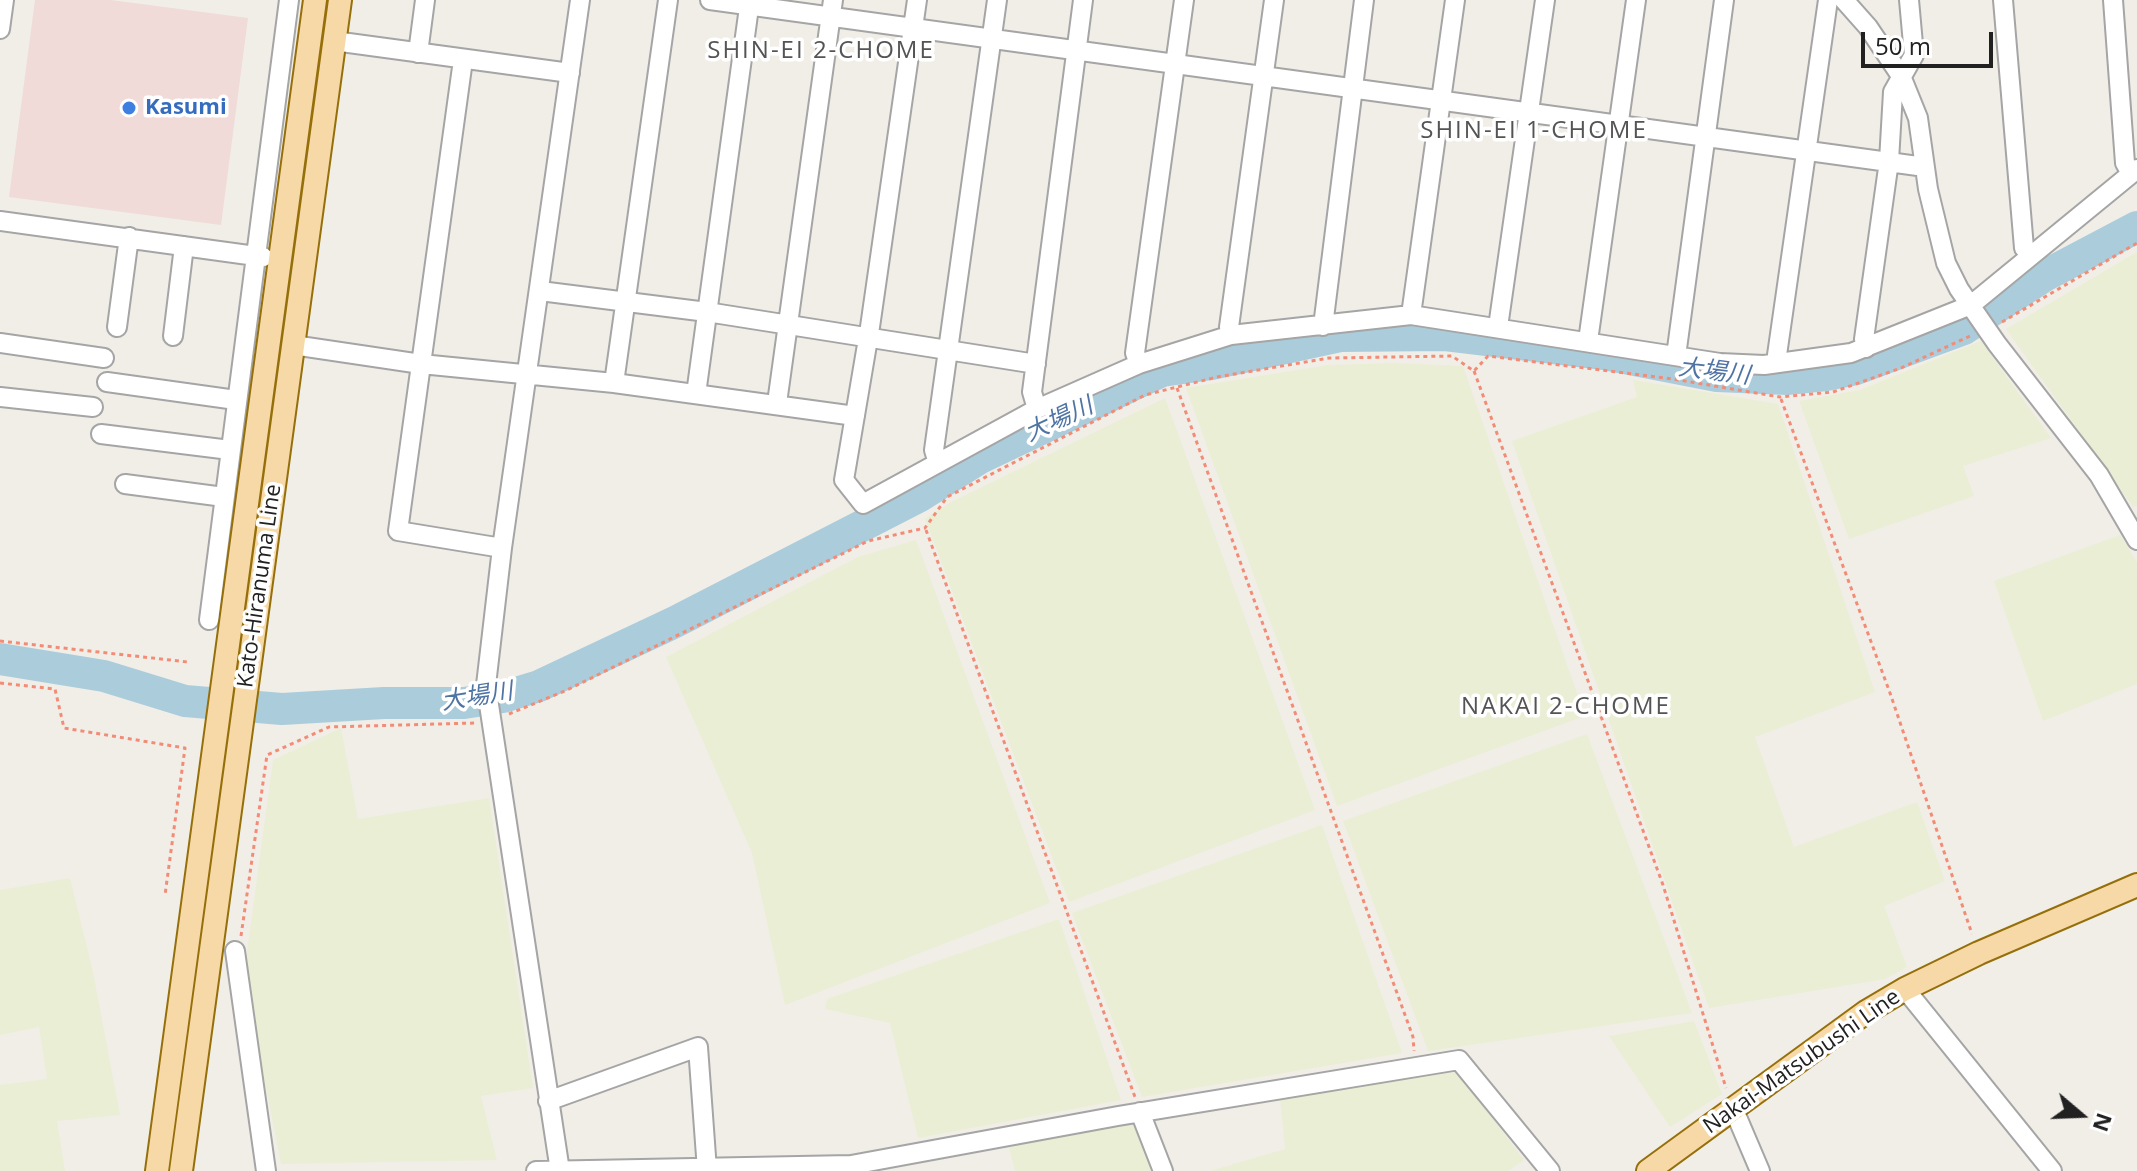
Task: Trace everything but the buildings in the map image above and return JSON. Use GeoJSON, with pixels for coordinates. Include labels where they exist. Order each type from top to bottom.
{"type":"FeatureCollection","features":[{"type":"Feature","properties":{"kind":"main road","name":"Kato-Hiranuma Line"},"geometry":{"type":"LineString","coordinates":[[157,1171],[315,0]]}},
{"type":"Feature","properties":{"kind":"main road","name":"Kato-Hiranuma Line"},"geometry":{"type":"LineString","coordinates":[[181,1171],[340,0]]}},
{"type":"Feature","properties":{"kind":"main road","name":"Nakai-Matsubushi Line"},"geometry":{"type":"LineString","coordinates":[[1648,1171],[1854,1021],[1905,989],[1979,953],[2137,885]]}},
{"type":"Feature","properties":{"kind":"street"},"geometry":{"type":"LineString","coordinates":[[0,29],[4,0]]}},
{"type":"Feature","properties":{"kind":"street"},"geometry":{"type":"LineString","coordinates":[[209,620],[289,0]]}},
{"type":"Feature","properties":{"kind":"street"},"geometry":{"type":"LineString","coordinates":[[418,53],[425,0]]}},
{"type":"Feature","properties":{"kind":"street"},"geometry":{"type":"LineString","coordinates":[[560,1170],[489,722],[486,685],[502,548],[580,0]]}},
{"type":"Feature","properties":{"kind":"street"},"geometry":{"type":"LineString","coordinates":[[614,383],[668,0]]}},
{"type":"Feature","properties":{"kind":"street"},"geometry":{"type":"LineString","coordinates":[[710,0],[832,9],[912,29],[991,41],[1619,123],[1925,167]]}},
{"type":"Feature","properties":{"kind":"street"},"geometry":{"type":"LineString","coordinates":[[917,0],[868,339],[844,480],[863,504],[1037,409],[1139,364],[1231,335],[1411,315],[1720,363],[1776,362],[1808,360],[1866,348],[1980,319],[2032,255],[2134,171],[2125,163],[2113,0]]}},
{"type":"Feature","properties":{"kind":"street"},"geometry":{"type":"LineString","coordinates":[[938,463],[934,450],[997,0]]}},
{"type":"Feature","properties":{"kind":"street"},"geometry":{"type":"LineString","coordinates":[[1037,409],[1032,392],[1083,0]]}},
{"type":"Feature","properties":{"kind":"street"},"geometry":{"type":"LineString","coordinates":[[1139,364],[1135,353],[1184,0]]}},
{"type":"Feature","properties":{"kind":"street"},"geometry":{"type":"LineString","coordinates":[[1231,335],[1229,327],[1274,0]]}},
{"type":"Feature","properties":{"kind":"street"},"geometry":{"type":"LineString","coordinates":[[1323,326],[1364,0]]}},
{"type":"Feature","properties":{"kind":"street"},"geometry":{"type":"LineString","coordinates":[[1411,315],[1455,0]]}},
{"type":"Feature","properties":{"kind":"street"},"geometry":{"type":"LineString","coordinates":[[1498,327],[1545,0]]}},
{"type":"Feature","properties":{"kind":"street"},"geometry":{"type":"LineString","coordinates":[[1588,341],[1636,0]]}},
{"type":"Feature","properties":{"kind":"street"},"geometry":{"type":"LineString","coordinates":[[1676,356],[1724,0]]}},
{"type":"Feature","properties":{"kind":"street"},"geometry":{"type":"LineString","coordinates":[[1776,362],[1804,149],[1828,0]]}},
{"type":"Feature","properties":{"kind":"street"},"geometry":{"type":"LineString","coordinates":[[1844,0],[1868,27],[1901,76],[1918,118],[1925,167],[1946,263],[1980,319],[2132,519],[2137,540]]}},
{"type":"Feature","properties":{"kind":"street"},"geometry":{"type":"LineString","coordinates":[[1866,348],[1864,339],[1889,161],[1893,92],[1914,55],[1909,0]]}},
{"type":"Feature","properties":{"kind":"street"},"geometry":{"type":"LineString","coordinates":[[2003,0],[2024,248],[2032,255]]}},
{"type":"Feature","properties":{"kind":"street"},"geometry":{"type":"LineString","coordinates":[[696,394],[750,3]]}},
{"type":"Feature","properties":{"kind":"street"},"geometry":{"type":"LineString","coordinates":[[777,403],[832,9]]}},
{"type":"Feature","properties":{"kind":"street"},"geometry":{"type":"LineString","coordinates":[[334,41],[570,73]]}},
{"type":"Feature","properties":{"kind":"street"},"geometry":{"type":"LineString","coordinates":[[463,60],[398,531],[502,548]]}},
{"type":"Feature","properties":{"kind":"street"},"geometry":{"type":"LineString","coordinates":[[0,221],[281,260]]}},
{"type":"Feature","properties":{"kind":"street"},"geometry":{"type":"LineString","coordinates":[[117,327],[129,237]]}},
{"type":"Feature","properties":{"kind":"street"},"geometry":{"type":"LineString","coordinates":[[173,336],[184,246]]}},
{"type":"Feature","properties":{"kind":"street"},"geometry":{"type":"LineString","coordinates":[[540,291],[707,312],[1036,364]]}},
{"type":"Feature","properties":{"kind":"street"},"geometry":{"type":"LineString","coordinates":[[0,343],[104,358]]}},
{"type":"Feature","properties":{"kind":"street"},"geometry":{"type":"LineString","coordinates":[[293,345],[421,364],[528,373],[777,403],[855,416]]}},
{"type":"Feature","properties":{"kind":"street"},"geometry":{"type":"LineString","coordinates":[[107,382],[236,400]]}},
{"type":"Feature","properties":{"kind":"street"},"geometry":{"type":"LineString","coordinates":[[0,397],[93,407]]}},
{"type":"Feature","properties":{"kind":"street"},"geometry":{"type":"LineString","coordinates":[[101,434],[230,450]]}},
{"type":"Feature","properties":{"kind":"street"},"geometry":{"type":"LineString","coordinates":[[125,484],[224,497]]}},
{"type":"Feature","properties":{"kind":"street"},"geometry":{"type":"LineString","coordinates":[[237,949],[266,1171]]}},
{"type":"Feature","properties":{"kind":"street"},"geometry":{"type":"LineString","coordinates":[[1905,989],[2052,1171]]}},
{"type":"Feature","properties":{"kind":"street"},"geometry":{"type":"LineString","coordinates":[[548,1101],[698,1047],[707,1170]]}},
{"type":"Feature","properties":{"kind":"street"},"geometry":{"type":"LineString","coordinates":[[536,1171],[772,1170],[851,1165],[1140,1112],[1459,1060],[1550,1171]]}},
{"type":"Feature","properties":{"kind":"street"},"geometry":{"type":"LineString","coordinates":[[1734,1110],[1760,1171]]}},
{"type":"Feature","properties":{"kind":"street"},"geometry":{"type":"LineString","coordinates":[[1140,1112],[1163,1171]]}},
{"type":"Feature","properties":{"kind":"path"},"geometry":{"type":"LineString","coordinates":[[1474,371],[1488,356],[1673,379],[1780,397],[1833,392],[1901,368],[1967,337],[1980,319],[2137,243]]}},
{"type":"Feature","properties":{"kind":"path"},"geometry":{"type":"LineString","coordinates":[[237,949],[267,755],[329,727],[489,722],[567,690],[868,541],[925,528],[947,497],[1145,395],[1217,377],[1329,358],[1452,356],[1474,371],[1663,885],[1701,1017],[1734,1110]]}},
{"type":"Feature","properties":{"kind":"path"},"geometry":{"type":"LineString","coordinates":[[1177,388],[1413,1037],[1415,1067]]}},
{"type":"Feature","properties":{"kind":"path"},"geometry":{"type":"LineString","coordinates":[[1780,397],[1890,693],[1979,953]]}},
{"type":"Feature","properties":{"kind":"path"},"geometry":{"type":"LineString","coordinates":[[925,528],[1140,1112]]}},
{"type":"Feature","properties":{"kind":"path"},"geometry":{"type":"LineString","coordinates":[[0,641],[188,662]]}},
{"type":"Feature","properties":{"kind":"path"},"geometry":{"type":"LineString","coordinates":[[0,683],[55,689],[64,728],[185,748],[165,895]]}},
{"type":"Feature","properties":{"kind":"shaded area","name":"Kasumi"},"geometry":{"type":"Polygon","coordinates":[[[35,0],[111,0],[248,18],[221,225],[9,197],[35,0]]]}},
{"type":"Feature","properties":{"kind":"green space"},"geometry":{"type":"Polygon","coordinates":[[[2137,252],[2137,506],[2133,507],[2006,329],[2137,252]]]}},
{"type":"Feature","properties":{"kind":"green space"},"geometry":{"type":"Polygon","coordinates":[[[1981,341],[2051,438],[1963,466],[1974,496],[1849,539],[1799,401],[1860,390],[1981,341]]]}},
{"type":"Feature","properties":{"kind":"green space"},"geometry":{"type":"Polygon","coordinates":[[[1395,363],[1463,366],[1585,716],[1337,806],[1186,388],[1328,365],[1395,363]]]}},
{"type":"Feature","properties":{"kind":"green space"},"geometry":{"type":"Polygon","coordinates":[[[1633,380],[1778,404],[1875,692],[1755,737],[1794,847],[1917,802],[1945,881],[1884,906],[1907,967],[1885,979],[1709,1008],[1512,441],[1637,397],[1633,380]]]}},
{"type":"Feature","properties":{"kind":"green space"},"geometry":{"type":"Polygon","coordinates":[[[1165,398],[1315,810],[1069,902],[925,519],[949,503],[1165,398]]]}},
{"type":"Feature","properties":{"kind":"green space"},"geometry":{"type":"Polygon","coordinates":[[[2120,535],[2137,562],[2137,684],[2043,721],[1994,581],[2120,535]]]}},
{"type":"Feature","properties":{"kind":"green space"},"geometry":{"type":"Polygon","coordinates":[[[916,540],[1050,903],[785,1005],[752,853],[666,657],[858,557],[916,540]]]}},
{"type":"Feature","properties":{"kind":"green space"},"geometry":{"type":"Polygon","coordinates":[[[341,728],[358,819],[489,798],[533,1088],[481,1096],[497,1160],[281,1164],[244,974],[273,760],[341,728]]]}},
{"type":"Feature","properties":{"kind":"green space"},"geometry":{"type":"Polygon","coordinates":[[[1587,734],[1692,1013],[1428,1051],[1343,821],[1587,734]]]}},
{"type":"Feature","properties":{"kind":"green space"},"geometry":{"type":"Polygon","coordinates":[[[1322,825],[1402,1053],[1142,1097],[1072,913],[1322,825]]]}},
{"type":"Feature","properties":{"kind":"green space"},"geometry":{"type":"Polygon","coordinates":[[[70,878],[93,972],[120,1115],[57,1121],[65,1171],[0,1171],[0,1085],[47,1079],[39,1027],[0,1035],[0,890],[70,878]]]}},
{"type":"Feature","properties":{"kind":"green space"},"geometry":{"type":"Polygon","coordinates":[[[1059,919],[1121,1100],[918,1138],[890,1023],[825,1009],[827,999],[1059,919]]]}},
{"type":"Feature","properties":{"kind":"green space"},"geometry":{"type":"Polygon","coordinates":[[[1694,1021],[1722,1094],[1670,1127],[1609,1036],[1694,1021]]]}},
{"type":"Feature","properties":{"kind":"green space"},"geometry":{"type":"Polygon","coordinates":[[[1457,1072],[1524,1160],[1508,1171],[1210,1171],[1285,1149],[1280,1097],[1457,1072]]]}},
{"type":"Feature","properties":{"kind":"green space"},"geometry":{"type":"Polygon","coordinates":[[[1138,1122],[1156,1171],[1015,1171],[1008,1144],[1138,1122]]]}},
{"type":"Feature","properties":{"kind":"waterway","name":"大場川"},"geometry":{"type":"LineString","coordinates":[[0,659],[104,676],[185,701],[282,709],[384,703],[464,703],[503,697],[539,686],[675,622],[920,496],[980,458],[1162,371],[1211,364],[1340,336],[1445,335],[1604,354],[1717,376],[1787,379],[1826,375],[1856,369],[1964,329],[2046,275],[2137,227]]}},
{"type":"Feature","properties":{"kind":"place","name":"Kasumi"},"geometry":{"type":"Point","coordinates":[129,108]}},
{"type":"Feature","properties":{"kind":"district","name":"SHIN-EI 2-CHOME"},"geometry":{"type":"Point","coordinates":[821,51]}},
{"type":"Feature","properties":{"kind":"district","name":"SHIN-EI 1-CHOME"},"geometry":{"type":"Point","coordinates":[1534,131]}},
{"type":"Feature","properties":{"kind":"district","name":"NAKAI 2-CHOME"},"geometry":{"type":"Point","coordinates":[1566,707]}}]}
